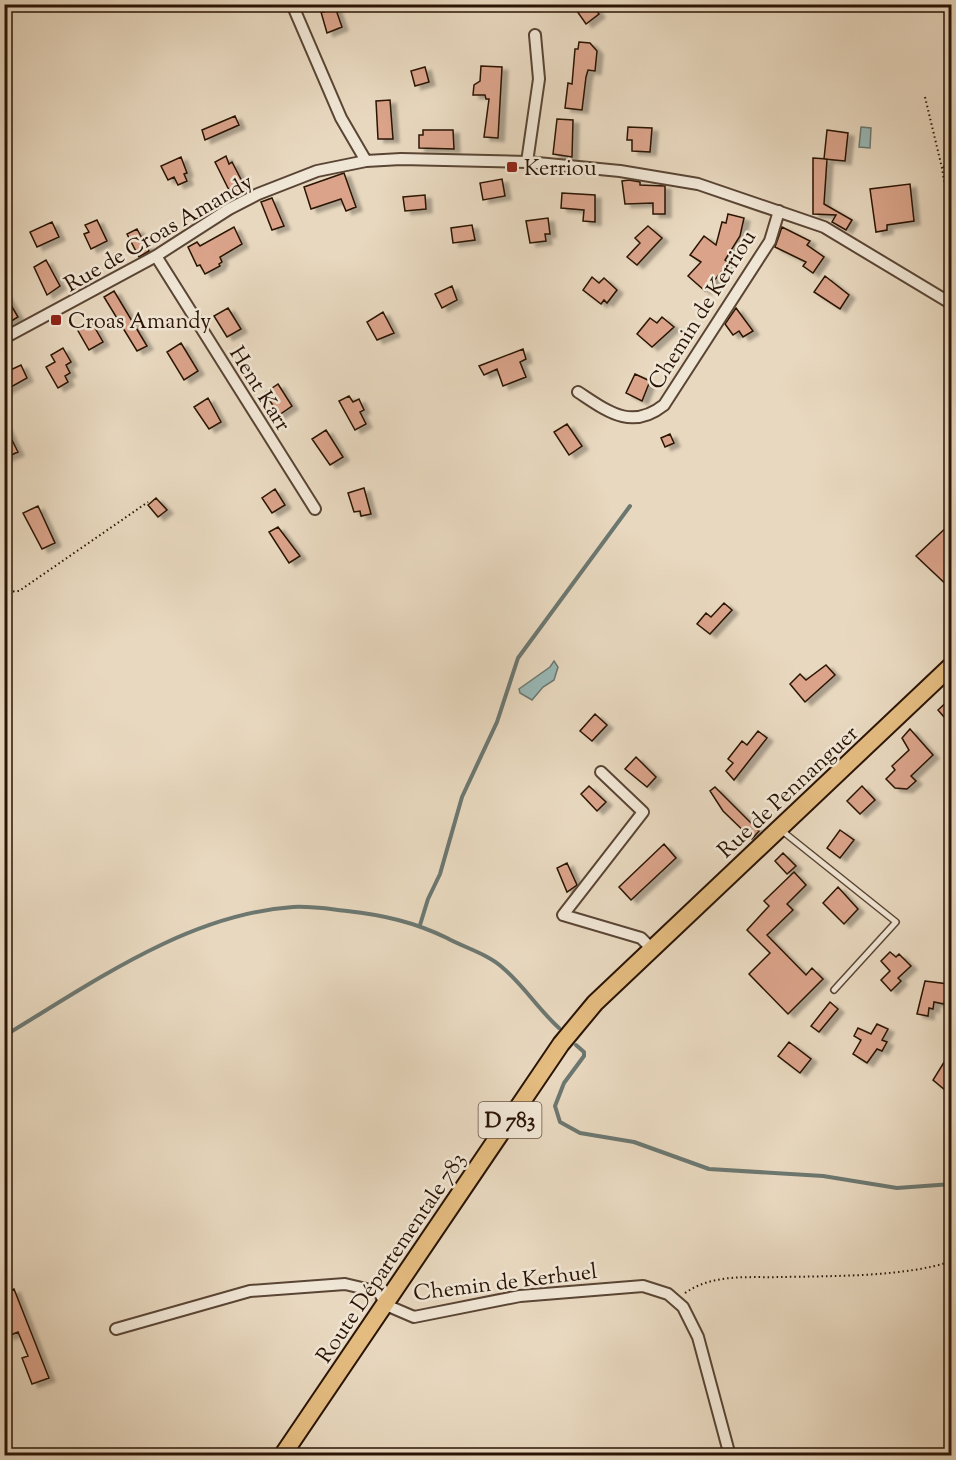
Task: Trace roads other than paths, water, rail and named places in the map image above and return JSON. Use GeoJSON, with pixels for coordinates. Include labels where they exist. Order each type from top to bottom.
{"type":"FeatureCollection","features":[{"type":"Feature","properties":{"kind":"main road","name":"Rue de Pennanguer"},"geometry":{"type":"LineString","coordinates":[[651,948],[951,665]]}},
{"type":"Feature","properties":{"kind":"main road","name":"Route Départementale 783"},"geometry":{"type":"LineString","coordinates":[[282,1455],[561,1044],[595,1003],[651,948]]}},
{"type":"Feature","properties":{"kind":"street"},"geometry":{"type":"LineString","coordinates":[[292,4],[341,118],[366,161]]}},
{"type":"Feature","properties":{"kind":"street"},"geometry":{"type":"LineString","coordinates":[[528,162],[539,79],[535,35]]}},
{"type":"Feature","properties":{"kind":"street","name":"Rue de Croas Amandy"},"geometry":{"type":"LineString","coordinates":[[4,338],[156,256],[229,209],[258,194],[317,171],[366,161],[401,159],[528,162],[620,171],[698,184],[824,227],[951,304]]}},
{"type":"Feature","properties":{"kind":"street","name":"Chemin de Kerriou"},"geometry":{"type":"LineString","coordinates":[[578,392],[616,417],[653,413],[664,405],[770,241],[779,211]]}},
{"type":"Feature","properties":{"kind":"street","name":"Hent Karr"},"geometry":{"type":"LineString","coordinates":[[156,256],[315,509]]}},
{"type":"Feature","properties":{"kind":"street"},"geometry":{"type":"LineString","coordinates":[[601,772],[643,812],[563,915],[641,938],[651,948]]}},
{"type":"Feature","properties":{"kind":"street","name":"Chemin de Kerhuel"},"geometry":{"type":"LineString","coordinates":[[116,1329],[250,1291],[345,1284],[379,1292],[386,1305],[414,1317],[520,1296],[643,1286],[668,1294],[683,1307],[699,1337],[730,1455]]}},
{"type":"Feature","properties":{"kind":"lane"},"geometry":{"type":"LineString","coordinates":[[779,829],[896,922],[834,990]]}},
{"type":"Feature","properties":{"kind":"water"},"geometry":{"type":"Polygon","coordinates":[[[861,127],[871,128],[870,148],[859,147],[861,127]]]}},
{"type":"Feature","properties":{"kind":"water"},"geometry":{"type":"Polygon","coordinates":[[[554,661],[558,667],[554,680],[543,687],[532,700],[520,693],[519,689],[550,667],[554,661]]]}},
{"type":"Feature","properties":{"kind":"waterway"},"geometry":{"type":"LineString","coordinates":[[420,925],[428,899],[440,874],[462,797],[497,722],[518,658],[630,506]]}},
{"type":"Feature","properties":{"kind":"waterway"},"geometry":{"type":"LineString","coordinates":[[4,1036],[106,974],[179,937],[254,912],[293,907],[320,908],[386,917],[435,932],[497,963],[511,975],[559,1028]]}},
{"type":"Feature","properties":{"kind":"waterway"},"geometry":{"type":"LineString","coordinates":[[576,1045],[584,1052],[584,1056],[564,1083],[555,1106],[560,1122],[580,1133],[634,1142],[709,1169],[823,1176],[897,1188],[952,1184]]}},
{"type":"Feature","properties":{"kind":"place","name":"Kerriou"},"geometry":{"type":"Point","coordinates":[512,167]}},
{"type":"Feature","properties":{"kind":"place","name":"Croas Amandy"},"geometry":{"type":"Point","coordinates":[56,320]}}]}
